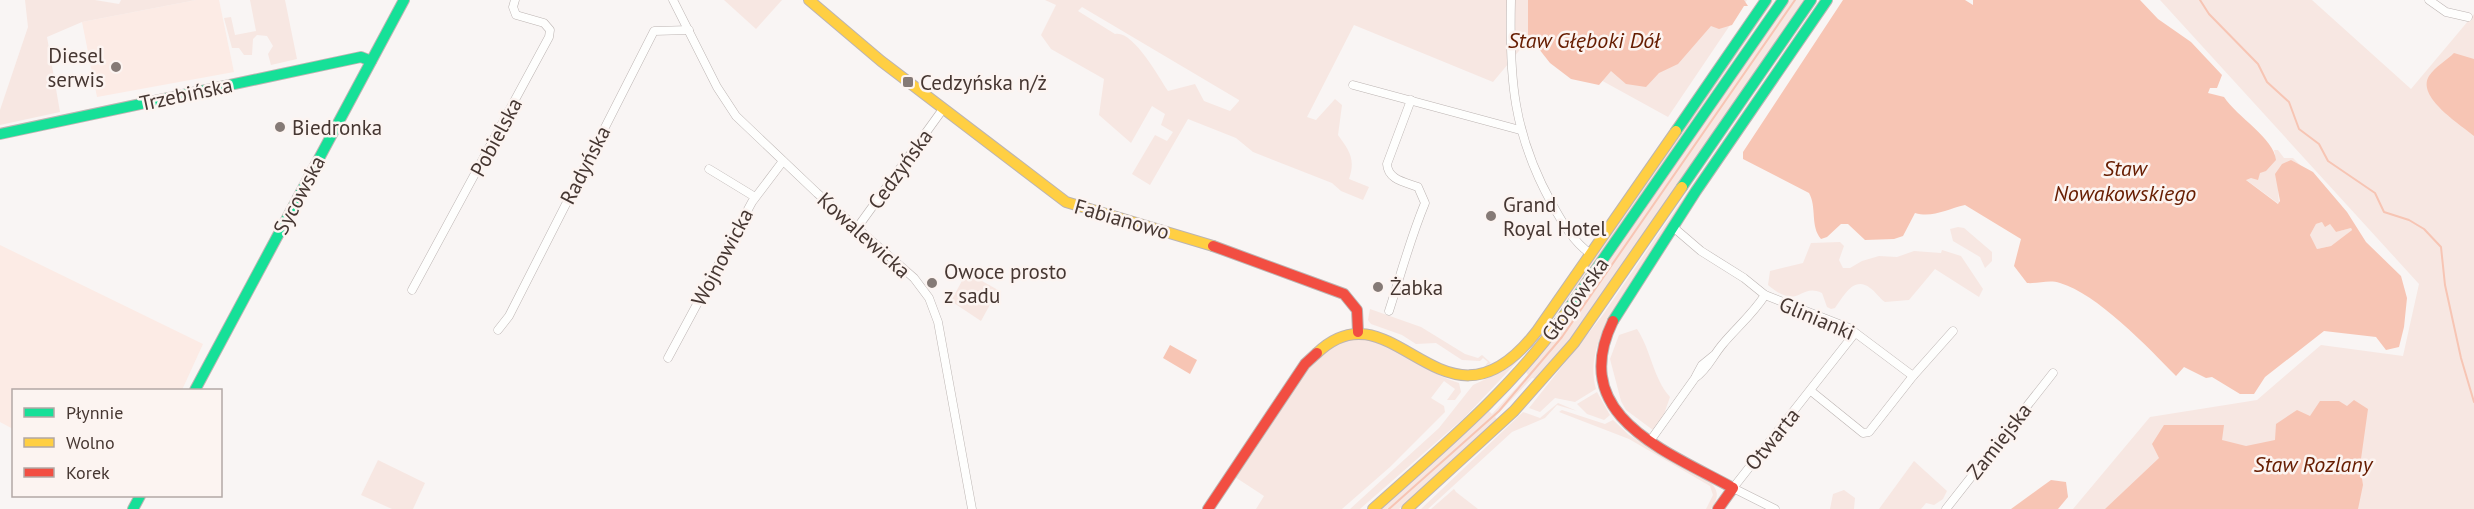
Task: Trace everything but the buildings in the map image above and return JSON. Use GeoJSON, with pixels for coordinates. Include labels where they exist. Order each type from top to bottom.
{"type":"FeatureCollection","features":[{"type":"Feature","properties":{"kind":"street","name":"Sycowska"},"geometry":{"type":"LineString","coordinates":[[196,389],[404,0]]}},
{"type":"Feature","properties":{"kind":"street","name":"Pobielska"},"geometry":{"type":"LineString","coordinates":[[412,291],[549,37],[550,30],[544,23],[516,15],[513,7],[515,0]]}},
{"type":"Feature","properties":{"kind":"street","name":"Kowalewicka"},"geometry":{"type":"LineString","coordinates":[[673,0],[724,100],[747,127],[914,278],[931,302],[938,322],[972,509]]}},
{"type":"Feature","properties":{"kind":"street","name":"Fabianowo"},"geometry":{"type":"LineString","coordinates":[[809,0],[943,109],[1066,202],[1204,243],[1344,294],[1357,310],[1358,332]]}},
{"type":"Feature","properties":{"kind":"street"},"geometry":{"type":"LineString","coordinates":[[1511,0],[1510,64],[1520,130],[1547,196],[1581,247],[1591,254]]}},
{"type":"Feature","properties":{"kind":"street","name":"Głogowska"},"geometry":{"type":"LineString","coordinates":[[1358,332],[1389,340],[1448,375],[1471,378],[1496,370],[1518,353],[1548,316],[1766,0]]}},
{"type":"Feature","properties":{"kind":"street","name":"Głogowska"},"geometry":{"type":"LineString","coordinates":[[1373,509],[1483,410],[1544,343],[1583,291],[1783,0]]}},
{"type":"Feature","properties":{"kind":"street","name":"Głogowska"},"geometry":{"type":"LineString","coordinates":[[1407,509],[1514,411],[1566,353],[1811,0]]}},
{"type":"Feature","properties":{"kind":"street","name":"Głogowska"},"geometry":{"type":"LineString","coordinates":[[1650,441],[1629,425],[1610,404],[1604,387],[1601,362],[1607,336],[1673,227],[1827,0]]}},
{"type":"Feature","properties":{"kind":"street"},"geometry":{"type":"LineString","coordinates":[[2429,0],[2446,12],[2468,17]]}},
{"type":"Feature","properties":{"kind":"street","name":"Radyńska"},"geometry":{"type":"LineString","coordinates":[[498,330],[508,316],[654,31],[689,30]]}},
{"type":"Feature","properties":{"kind":"street","name":"Trzebińska"},"geometry":{"type":"LineString","coordinates":[[0,134],[362,57],[371,61]]}},
{"type":"Feature","properties":{"kind":"street"},"geometry":{"type":"LineString","coordinates":[[1353,85],[1520,130]]}},
{"type":"Feature","properties":{"kind":"street"},"geometry":{"type":"LineString","coordinates":[[1389,311],[1404,267],[1404,254],[1425,203],[1418,187],[1391,176],[1387,171],[1387,165],[1411,100]]}},
{"type":"Feature","properties":{"kind":"street","name":"Cedzyńska"},"geometry":{"type":"LineString","coordinates":[[857,228],[943,109]]}},
{"type":"Feature","properties":{"kind":"street","name":"Wojnowicka"},"geometry":{"type":"LineString","coordinates":[[668,358],[755,197],[783,161]]}},
{"type":"Feature","properties":{"kind":"street"},"geometry":{"type":"LineString","coordinates":[[709,169],[755,197]]}},
{"type":"Feature","properties":{"kind":"street","name":"Glinianki"},"geometry":{"type":"LineString","coordinates":[[1673,227],[1701,250],[1744,278],[1765,295],[1855,333],[1913,375]]}},
{"type":"Feature","properties":{"kind":"street"},"geometry":{"type":"LineString","coordinates":[[1765,295],[1757,308],[1744,319],[1703,372],[1695,378],[1650,441],[1775,509]]}},
{"type":"Feature","properties":{"kind":"street"},"geometry":{"type":"LineString","coordinates":[[1913,375],[1953,331]]}},
{"type":"Feature","properties":{"kind":"street"},"geometry":{"type":"LineString","coordinates":[[1208,509],[1313,353],[1334,338],[1358,332]]}},
{"type":"Feature","properties":{"kind":"street","name":"Otwarta"},"geometry":{"type":"LineString","coordinates":[[1733,488],[1855,333]]}},
{"type":"Feature","properties":{"kind":"street","name":"Zamiejska"},"geometry":{"type":"LineString","coordinates":[[1946,509],[2053,373]]}},
{"type":"Feature","properties":{"kind":"street","name":"Otwarta"},"geometry":{"type":"LineString","coordinates":[[1811,391],[1863,433],[1869,432],[1913,375]]}},
{"type":"Feature","properties":{"kind":"street"},"geometry":{"type":"LineString","coordinates":[[1718,509],[1733,488]]}},
{"type":"Feature","properties":{"kind":"shaded area"},"geometry":{"type":"Polygon","coordinates":[[[25,0],[95,0],[119,4],[121,0],[196,0],[82,22],[47,37],[60,112],[0,125],[0,110],[28,27],[25,0]]]}},
{"type":"Feature","properties":{"kind":"shaded area"},"geometry":{"type":"Polygon","coordinates":[[[196,0],[219,0],[234,72],[97,97],[82,22],[196,0]]]}},
{"type":"Feature","properties":{"kind":"shaded area"},"geometry":{"type":"Polygon","coordinates":[[[250,0],[285,0],[297,59],[271,65],[268,54],[273,46],[267,36],[257,35],[253,39],[252,55],[244,55],[239,48],[232,48],[224,18],[231,17],[235,35],[256,31],[250,0]]]}},
{"type":"Feature","properties":{"kind":"shaded area"},"geometry":{"type":"Polygon","coordinates":[[[724,0],[782,0],[756,29],[724,0]]]}},
{"type":"Feature","properties":{"kind":"shaded area"},"geometry":{"type":"Polygon","coordinates":[[[1045,0],[1747,0],[1668,117],[1528,40],[1493,82],[1354,25],[1307,117],[1316,120],[1335,99],[1342,105],[1338,135],[1350,155],[1352,166],[1349,179],[1369,187],[1363,200],[1341,191],[1332,183],[1253,152],[1236,138],[1188,119],[1150,185],[1132,174],[1155,135],[1167,141],[1173,132],[1161,125],[1165,114],[1152,106],[1131,143],[1099,115],[1104,79],[1051,49],[1041,35],[1056,5],[1045,0]],[[1082,7],[1078,11],[1115,34],[1129,39],[1137,46],[1168,91],[1195,84],[1204,101],[1230,111],[1239,100],[1082,7]]]}},
{"type":"Feature","properties":{"kind":"shaded area"},"geometry":{"type":"Polygon","coordinates":[[[1770,0],[1774,0],[1610,241],[1535,343],[1464,418],[1360,509],[1350,509],[1439,428],[1473,385],[1503,371],[1770,0]]]}},
{"type":"Feature","properties":{"kind":"shaded area"},"geometry":{"type":"Polygon","coordinates":[[[1789,0],[1805,0],[1578,329],[1536,379],[1532,378],[1495,417],[1498,420],[1399,509],[1380,509],[1489,411],[1492,414],[1528,375],[1526,372],[1575,311],[1789,0]]]}},
{"type":"Feature","properties":{"kind":"shaded area"},"geometry":{"type":"Polygon","coordinates":[[[1822,0],[1608,320],[1595,354],[1593,371],[1596,389],[1575,402],[1555,398],[1540,412],[1529,408],[1602,316],[1822,0]]]}},
{"type":"Feature","properties":{"kind":"shaded area"},"geometry":{"type":"Polygon","coordinates":[[[2160,0],[2312,0],[2411,89],[2474,14],[2474,509],[2073,509],[2150,417],[2257,400],[2321,345],[2403,356],[2419,284],[2160,0]]]}},
{"type":"Feature","properties":{"kind":"shaded area"},"geometry":{"type":"Polygon","coordinates":[[[2274,150],[2278,150],[2284,158],[2293,158],[2301,166],[2291,160],[2278,188],[2279,204],[2245,179],[2260,173],[2275,154],[2274,150]]]}},
{"type":"Feature","properties":{"kind":"shaded area"},"geometry":{"type":"Polygon","coordinates":[[[2322,222],[2330,224],[2336,232],[2351,228],[2352,230],[2331,246],[2317,249],[2310,235],[2316,224],[2322,222]]]}},
{"type":"Feature","properties":{"kind":"shaded area"},"geometry":{"type":"Polygon","coordinates":[[[1964,228],[1992,252],[1992,261],[1985,268],[1980,257],[1953,241],[1950,229],[1964,228]]]}},
{"type":"Feature","properties":{"kind":"shaded area"},"geometry":{"type":"Polygon","coordinates":[[[1840,242],[1844,246],[1839,260],[1843,268],[1850,268],[1862,261],[1879,256],[1897,257],[1914,251],[1941,253],[1942,250],[1961,256],[1983,289],[1979,297],[1935,269],[1909,300],[1885,302],[1870,288],[1858,284],[1849,289],[1835,308],[1831,309],[1827,307],[1822,293],[1808,291],[1787,296],[1768,285],[1770,271],[1803,263],[1811,243],[1840,242]]]}},
{"type":"Feature","properties":{"kind":"shaded area"},"geometry":{"type":"Polygon","coordinates":[[[0,245],[203,344],[182,389],[12,389],[12,428],[0,422],[0,245]]]}},
{"type":"Feature","properties":{"kind":"shaded area"},"geometry":{"type":"Polygon","coordinates":[[[969,268],[985,276],[982,281],[998,290],[981,321],[951,301],[969,268]]]}},
{"type":"Feature","properties":{"kind":"shaded area"},"geometry":{"type":"Polygon","coordinates":[[[1370,309],[1421,327],[1465,354],[1478,358],[1482,355],[1491,363],[1485,366],[1488,362],[1483,358],[1480,361],[1462,360],[1436,343],[1416,344],[1402,335],[1371,324],[1368,320],[1370,309]]]}},
{"type":"Feature","properties":{"kind":"shaded area"},"geometry":{"type":"Polygon","coordinates":[[[1637,329],[1660,381],[1670,397],[1662,420],[1653,430],[1626,410],[1621,401],[1610,359],[1619,335],[1637,329]]]}},
{"type":"Feature","properties":{"kind":"shaded area"},"geometry":{"type":"Polygon","coordinates":[[[1354,337],[1382,345],[1459,383],[1461,392],[1455,400],[1447,400],[1455,389],[1444,381],[1431,398],[1444,406],[1445,412],[1390,467],[1342,509],[1256,509],[1264,496],[1235,477],[1311,363],[1334,343],[1354,337]]]}},
{"type":"Feature","properties":{"kind":"shaded area"},"geometry":{"type":"Polygon","coordinates":[[[1597,392],[1610,415],[1604,420],[1587,414],[1577,404],[1597,392]]]}},
{"type":"Feature","properties":{"kind":"shaded area"},"geometry":{"type":"Polygon","coordinates":[[[1558,403],[1577,411],[1557,405],[1545,418],[1512,432],[1428,509],[1421,509],[1523,412],[1540,418],[1558,403]]]}},
{"type":"Feature","properties":{"kind":"shaded area"},"geometry":{"type":"Polygon","coordinates":[[[1562,410],[1605,424],[1613,420],[1629,435],[1712,484],[1716,490],[1715,503],[1711,509],[1706,509],[1713,495],[1710,486],[1629,439],[1559,412],[1562,410]]]}},
{"type":"Feature","properties":{"kind":"shaded area"},"geometry":{"type":"Polygon","coordinates":[[[378,460],[425,483],[413,509],[392,509],[361,495],[378,460]]]}},
{"type":"Feature","properties":{"kind":"shaded area"},"geometry":{"type":"Polygon","coordinates":[[[1914,461],[1947,491],[1943,499],[1934,505],[1926,503],[1921,509],[1879,509],[1914,461]]]}},
{"type":"Feature","properties":{"kind":"shaded area"},"geometry":{"type":"Polygon","coordinates":[[[1454,489],[1456,492],[1478,509],[1431,509],[1454,489]]]}},
{"type":"Feature","properties":{"kind":"shaded area"},"geometry":{"type":"Polygon","coordinates":[[[1844,490],[1855,498],[1854,509],[1830,509],[1833,494],[1844,490]]]}},
{"type":"Feature","properties":{"kind":"water","name":"Staw Głęboki Dół"},"geometry":{"type":"Polygon","coordinates":[[[1528,0],[1744,0],[1748,6],[1744,6],[1732,25],[1719,29],[1711,26],[1678,64],[1659,73],[1646,87],[1626,84],[1611,71],[1599,85],[1571,79],[1550,63],[1528,35],[1528,0]]]}},
{"type":"Feature","properties":{"kind":"water","name":"Staw Nowakowskiego"},"geometry":{"type":"Polygon","coordinates":[[[1843,0],[1965,0],[1973,5],[1973,0],[2140,0],[2158,19],[2191,42],[2222,75],[2217,88],[2210,88],[2208,93],[2224,97],[2262,136],[2274,152],[2276,160],[2266,171],[2260,173],[2258,180],[2251,178],[2246,180],[2278,204],[2280,201],[2275,174],[2282,164],[2291,160],[2313,172],[2347,212],[2366,242],[2401,276],[2407,298],[2399,347],[2386,350],[2376,337],[2324,331],[2265,377],[2254,394],[2240,394],[2212,377],[2206,378],[2184,367],[2176,376],[2152,351],[2090,298],[2056,282],[2027,283],[2014,266],[2021,239],[1965,205],[1934,214],[1915,213],[1903,236],[1894,239],[1865,240],[1848,224],[1841,224],[1827,237],[1821,239],[1816,228],[1809,193],[1743,159],[1743,152],[1843,0]],[[2322,222],[2316,224],[2310,235],[2317,249],[2331,246],[2352,230],[2351,228],[2336,232],[2330,224],[2325,227],[2322,222]]]}},
{"type":"Feature","properties":{"kind":"water"},"geometry":{"type":"Polygon","coordinates":[[[2454,53],[2474,59],[2474,136],[2441,109],[2429,93],[2427,84],[2429,76],[2454,53]]]}},
{"type":"Feature","properties":{"kind":"water"},"geometry":{"type":"Polygon","coordinates":[[[1170,345],[1197,360],[1190,374],[1163,358],[1170,345]]]}},
{"type":"Feature","properties":{"kind":"water","name":"Staw Rozlany"},"geometry":{"type":"Polygon","coordinates":[[[2354,400],[2368,409],[2360,466],[2363,485],[2358,509],[2105,509],[2159,458],[2152,444],[2164,425],[2224,425],[2222,440],[2246,446],[2275,440],[2276,424],[2297,410],[2310,416],[2320,401],[2339,401],[2347,406],[2354,400]]]}},
{"type":"Feature","properties":{"kind":"water"},"geometry":{"type":"Polygon","coordinates":[[[2051,480],[2066,482],[2068,497],[2058,509],[2011,509],[2051,480]]]}},
{"type":"Feature","properties":{"kind":"waterway"},"geometry":{"type":"LineString","coordinates":[[1389,509],[1499,411],[1562,337],[1795,0]]}},
{"type":"Feature","properties":{"kind":"waterway"},"geometry":{"type":"LineString","coordinates":[[2200,0],[2209,14],[2258,64],[2267,82],[2289,102],[2299,129],[2319,144],[2328,161],[2375,193],[2384,212],[2409,220],[2424,229],[2441,247],[2445,285],[2461,358],[2474,402]]}},
{"type":"Feature","properties":{"kind":"traffic: fast"},"geometry":{"type":"LineString","coordinates":[[196,389],[404,0]]}},
{"type":"Feature","properties":{"kind":"traffic: fast"},"geometry":{"type":"LineString","coordinates":[[1676,131],[1766,0]]}},
{"type":"Feature","properties":{"kind":"traffic: fast"},"geometry":{"type":"LineString","coordinates":[[1565,314],[1783,0]]}},
{"type":"Feature","properties":{"kind":"traffic: fast"},"geometry":{"type":"LineString","coordinates":[[1682,187],[1811,0]]}},
{"type":"Feature","properties":{"kind":"traffic: fast"},"geometry":{"type":"LineString","coordinates":[[1613,321],[1696,191],[1827,0]]}},
{"type":"Feature","properties":{"kind":"traffic: fast"},"geometry":{"type":"LineString","coordinates":[[0,134],[361,57],[371,61]]}},
{"type":"Feature","properties":{"kind":"traffic: fast"},"geometry":{"type":"LineString","coordinates":[[133,509],[139,497]]}},
{"type":"Feature","properties":{"kind":"traffic: slow"},"geometry":{"type":"LineString","coordinates":[[809,0],[881,61],[1066,202],[1213,246]]}},
{"type":"Feature","properties":{"kind":"traffic: slow"},"geometry":{"type":"LineString","coordinates":[[1317,353],[1345,336],[1371,335],[1396,345],[1447,372],[1474,375],[1504,364],[1537,331],[1676,131]]}},
{"type":"Feature","properties":{"kind":"traffic: slow"},"geometry":{"type":"LineString","coordinates":[[1407,509],[1514,411],[1574,343],[1682,187]]}},
{"type":"Feature","properties":{"kind":"traffic: slow"},"geometry":{"type":"LineString","coordinates":[[1373,509],[1499,393],[1565,314]]}},
{"type":"Feature","properties":{"kind":"traffic: jam"},"geometry":{"type":"LineString","coordinates":[[1213,246],[1344,294],[1357,310],[1358,332]]}},
{"type":"Feature","properties":{"kind":"traffic: jam"},"geometry":{"type":"LineString","coordinates":[[1613,321],[1602,354],[1603,382],[1613,406],[1631,426],[1653,444],[1733,488],[1718,509]]}},
{"type":"Feature","properties":{"kind":"traffic: jam"},"geometry":{"type":"LineString","coordinates":[[1208,509],[1305,364],[1317,353]]}},
{"type":"Feature","properties":{"kind":"place","name":"Diesel serwis"},"geometry":{"type":"Point","coordinates":[116,67]}},
{"type":"Feature","properties":{"kind":"place","name":"Cedzyńska n/ż"},"geometry":{"type":"Point","coordinates":[908,82]}},
{"type":"Feature","properties":{"kind":"place","name":"Biedronka"},"geometry":{"type":"Point","coordinates":[280,127]}},
{"type":"Feature","properties":{"kind":"place","name":"Grand Royal Hotel"},"geometry":{"type":"Point","coordinates":[1491,216]}},
{"type":"Feature","properties":{"kind":"place","name":"Owoce prosto z sadu"},"geometry":{"type":"Point","coordinates":[932,283]}},
{"type":"Feature","properties":{"kind":"place","name":"Żabka"},"geometry":{"type":"Point","coordinates":[1378,287]}}]}
